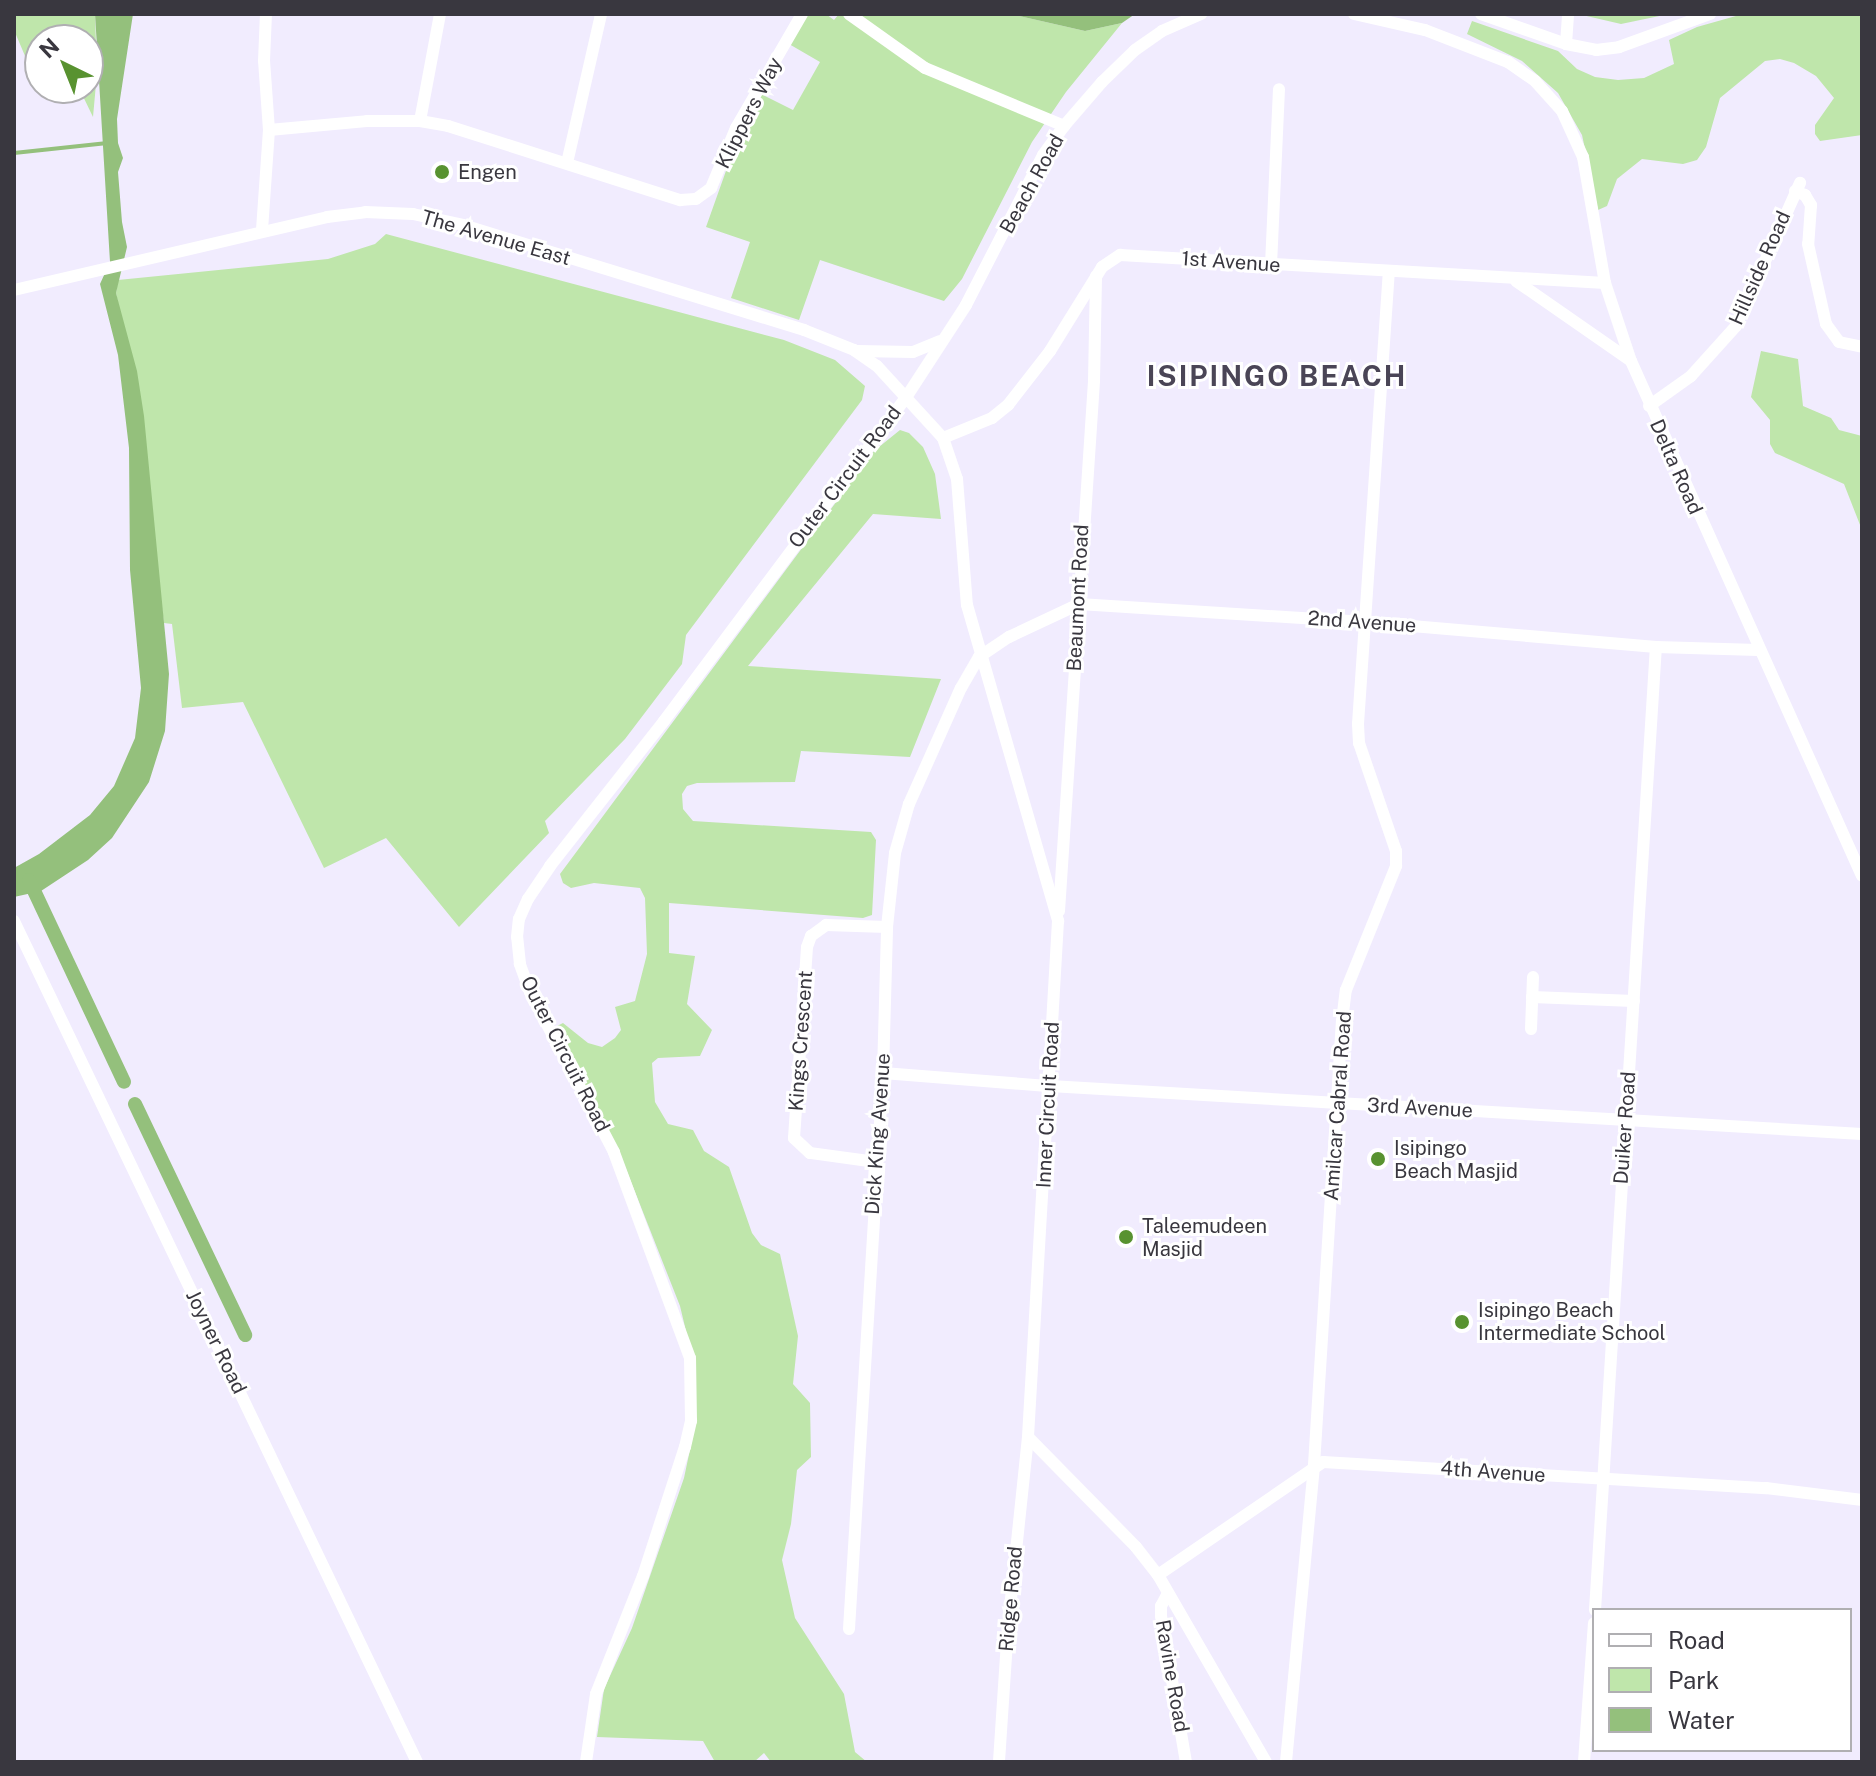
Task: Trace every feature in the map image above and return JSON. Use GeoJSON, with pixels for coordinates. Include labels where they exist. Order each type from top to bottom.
{"type":"FeatureCollection","features":[{"type":"Feature","properties":{"kind":"street"},"geometry":{"type":"LineString","coordinates":[[262,230],[269,130],[264,61],[266,14]]}},
{"type":"Feature","properties":{"kind":"street"},"geometry":{"type":"LineString","coordinates":[[420,121],[440,14]]}},
{"type":"Feature","properties":{"kind":"street"},"geometry":{"type":"LineString","coordinates":[[269,130],[367,121],[420,121],[448,126],[567,163],[601,14]]}},
{"type":"Feature","properties":{"kind":"street","name":"Klippers Way"},"geometry":{"type":"LineString","coordinates":[[567,163],[687,200],[711,188],[736,128],[802,14]]}},
{"type":"Feature","properties":{"kind":"street"},"geometry":{"type":"LineString","coordinates":[[849,14],[925,68],[1064,126]]}},
{"type":"Feature","properties":{"kind":"street","name":"Beach Road"},"geometry":{"type":"LineString","coordinates":[[907,396],[972,294],[1043,155],[1064,126],[1135,50],[1162,31],[1201,14]]}},
{"type":"Feature","properties":{"kind":"street","name":"Delta Road"},"geometry":{"type":"LineString","coordinates":[[1354,14],[1425,30],[1508,62],[1551,96],[1576,137],[1583,157],[1605,283],[1631,361],[1862,876]]}},
{"type":"Feature","properties":{"kind":"street"},"geometry":{"type":"LineString","coordinates":[[1481,14],[1587,50],[1619,47],[1710,14]]}},
{"type":"Feature","properties":{"kind":"street"},"geometry":{"type":"LineString","coordinates":[[1566,44],[1568,14]]}},
{"type":"Feature","properties":{"kind":"street"},"geometry":{"type":"LineString","coordinates":[[1271,265],[1279,89]]}},
{"type":"Feature","properties":{"kind":"street","name":"Hillside Road"},"geometry":{"type":"LineString","coordinates":[[1649,406],[1691,376],[1736,326],[1798,187],[1811,205],[1809,252],[1826,324],[1839,342],[1862,347]]}},
{"type":"Feature","properties":{"kind":"street","name":"The Avenue East"},"geometry":{"type":"LineString","coordinates":[[14,290],[262,230],[365,212],[413,214],[463,225],[789,325],[854,350],[877,366],[907,396]]}},
{"type":"Feature","properties":{"kind":"street","name":"1st Avenue"},"geometry":{"type":"LineString","coordinates":[[943,438],[992,418],[1008,405],[1050,351],[1096,276],[1113,257],[1126,254],[1605,283]]}},
{"type":"Feature","properties":{"kind":"street","name":"Amilcar Cabral Road"},"geometry":{"type":"LineString","coordinates":[[1286,1762],[1314,1465],[1346,990],[1396,866],[1396,851],[1359,743],[1389,272]]}},
{"type":"Feature","properties":{"kind":"street","name":"Beaumont Road"},"geometry":{"type":"LineString","coordinates":[[1058,921],[1094,367],[1096,276]]}},
{"type":"Feature","properties":{"kind":"street"},"geometry":{"type":"LineString","coordinates":[[1513,279],[1631,361]]}},
{"type":"Feature","properties":{"kind":"street"},"geometry":{"type":"LineString","coordinates":[[854,350],[913,352],[942,340]]}},
{"type":"Feature","properties":{"kind":"street","name":"Inner Circuit Road"},"geometry":{"type":"LineString","coordinates":[[907,396],[943,438],[957,479],[966,601],[979,657],[1058,921],[1028,1437]]}},
{"type":"Feature","properties":{"kind":"street","name":"Outer Circuit Road"},"geometry":{"type":"LineString","coordinates":[[586,1762],[596,1694],[643,1576],[685,1447],[691,1421],[690,1358],[614,1152],[530,992],[520,964],[519,919],[550,866],[664,721],[907,396]]}},
{"type":"Feature","properties":{"kind":"street","name":"2nd Avenue"},"geometry":{"type":"LineString","coordinates":[[979,657],[1009,637],[1079,604],[1365,622],[1656,647],[1758,650]]}},
{"type":"Feature","properties":{"kind":"street","name":"Duiker Road"},"geometry":{"type":"LineString","coordinates":[[1595,1608],[1656,647]]}},
{"type":"Feature","properties":{"kind":"street","name":"Dick King Avenue"},"geometry":{"type":"LineString","coordinates":[[849,1629],[883,1073],[887,927],[900,829],[961,688],[979,657]]}},
{"type":"Feature","properties":{"kind":"street","name":"Joyner Road"},"geometry":{"type":"LineString","coordinates":[[14,921],[417,1762]]}},
{"type":"Feature","properties":{"kind":"street","name":"Kings Crescent"},"geometry":{"type":"LineString","coordinates":[[876,1162],[810,1153],[794,1138],[807,947],[811,936],[826,925],[887,927]]}},
{"type":"Feature","properties":{"kind":"street"},"geometry":{"type":"LineString","coordinates":[[1531,1029],[1533,977]]}},
{"type":"Feature","properties":{"kind":"street"},"geometry":{"type":"LineString","coordinates":[[1532,997],[1634,1001]]}},
{"type":"Feature","properties":{"kind":"street","name":"3rd Avenue"},"geometry":{"type":"LineString","coordinates":[[883,1073],[1050,1086],[1862,1134]]}},
{"type":"Feature","properties":{"kind":"street"},"geometry":{"type":"LineString","coordinates":[[1028,1437],[1136,1547],[1158,1575],[1266,1762]]}},
{"type":"Feature","properties":{"kind":"street","name":"Ridge Road"},"geometry":{"type":"LineString","coordinates":[[999,1762],[1008,1626],[1028,1437]]}},
{"type":"Feature","properties":{"kind":"street","name":"4th Avenue"},"geometry":{"type":"LineString","coordinates":[[1314,1465],[1344,1462],[1766,1488],[1862,1500]]}},
{"type":"Feature","properties":{"kind":"street"},"geometry":{"type":"LineString","coordinates":[[1158,1575],[1314,1465]]}},
{"type":"Feature","properties":{"kind":"street","name":"Ravine Road"},"geometry":{"type":"LineString","coordinates":[[1168,1593],[1161,1606],[1161,1616],[1186,1762]]}},
{"type":"Feature","properties":{"kind":"street"},"geometry":{"type":"LineString","coordinates":[[1584,1762],[1592,1651]]}},
{"type":"Feature","properties":{"kind":"green space"},"geometry":{"type":"Polygon","coordinates":[[[14,14],[95,14],[95,24],[24,24],[24,54],[14,30],[14,14]]]}},
{"type":"Feature","properties":{"kind":"green space"},"geometry":{"type":"Polygon","coordinates":[[[807,14],[826,14],[834,20],[839,14],[1011,14],[1085,31],[1122,23],[1066,92],[1032,142],[962,279],[944,301],[820,260],[799,320],[731,298],[750,242],[706,227],[732,154],[761,94],[793,110],[820,62],[789,44],[807,14]]]}},
{"type":"Feature","properties":{"kind":"green space"},"geometry":{"type":"Polygon","coordinates":[[[1578,14],[1669,14],[1621,24],[1578,14]]]}},
{"type":"Feature","properties":{"kind":"green space"},"geometry":{"type":"Polygon","coordinates":[[[1743,14],[1862,14],[1862,135],[1820,141],[1815,134],[1815,125],[1834,98],[1816,76],[1794,63],[1780,59],[1765,61],[1720,98],[1706,147],[1697,160],[1683,164],[1642,159],[1617,179],[1607,206],[1598,210],[1582,135],[1558,93],[1522,61],[1467,34],[1472,21],[1558,51],[1577,69],[1595,77],[1618,80],[1644,78],[1674,64],[1669,40],[1697,27],[1743,14]]]}},
{"type":"Feature","properties":{"kind":"green space"},"geometry":{"type":"Polygon","coordinates":[[[87,104],[94,104],[93,117],[87,104]]]}},
{"type":"Feature","properties":{"kind":"green space"},"geometry":{"type":"Polygon","coordinates":[[[386,234],[784,340],[835,360],[865,386],[862,400],[686,635],[682,664],[625,739],[545,821],[549,833],[459,927],[386,838],[324,868],[243,702],[182,708],[172,624],[164,623],[116,293],[118,280],[328,259],[375,244],[386,234]]]}},
{"type":"Feature","properties":{"kind":"green space"},"geometry":{"type":"Polygon","coordinates":[[[1761,351],[1798,359],[1803,406],[1831,418],[1839,430],[1862,436],[1862,530],[1844,484],[1775,453],[1770,444],[1770,420],[1751,397],[1761,351]]]}},
{"type":"Feature","properties":{"kind":"green space"},"geometry":{"type":"Polygon","coordinates":[[[900,430],[909,433],[923,447],[935,474],[941,519],[873,514],[748,666],[941,679],[910,757],[801,751],[795,782],[697,783],[687,786],[682,794],[683,809],[693,821],[871,832],[876,840],[872,915],[863,918],[669,903],[669,953],[695,956],[687,1004],[712,1030],[700,1056],[658,1058],[652,1063],[655,1102],[668,1124],[693,1130],[704,1151],[729,1167],[752,1233],[761,1245],[780,1254],[798,1336],[793,1384],[810,1403],[811,1457],[797,1470],[791,1524],[782,1560],[795,1618],[844,1694],[855,1752],[867,1762],[771,1762],[764,1753],[754,1762],[715,1762],[703,1741],[597,1737],[604,1689],[632,1628],[684,1478],[692,1440],[691,1352],[680,1306],[626,1169],[555,1027],[563,1023],[588,1043],[602,1047],[621,1030],[615,1007],[635,1001],[647,954],[645,898],[640,888],[594,883],[571,888],[563,883],[560,874],[874,451],[900,430]]]}},
{"type":"Feature","properties":{"kind":"water"},"geometry":{"type":"Polygon","coordinates":[[[95,14],[133,14],[117,119],[118,143],[123,158],[118,172],[127,247],[116,293],[137,371],[144,416],[169,674],[165,731],[149,782],[112,838],[88,860],[41,891],[14,897],[14,868],[39,854],[90,815],[114,786],[135,738],[141,688],[130,570],[129,448],[118,355],[100,284],[110,262],[100,104],[104,104],[104,24],[96,24],[95,14]]]}},
{"type":"Feature","properties":{"kind":"water"},"geometry":{"type":"Polygon","coordinates":[[[1011,14],[1135,14],[1122,23],[1085,31],[1011,14]]]}},
{"type":"Feature","properties":{"kind":"waterway"},"geometry":{"type":"LineString","coordinates":[[14,153],[107,143]]}},
{"type":"Feature","properties":{"kind":"waterway"},"geometry":{"type":"LineString","coordinates":[[29,880],[124,1082]]}},
{"type":"Feature","properties":{"kind":"waterway"},"geometry":{"type":"LineString","coordinates":[[135,1104],[245,1335]]}},
{"type":"Feature","properties":{"kind":"place","name":"Engen"},"geometry":{"type":"Point","coordinates":[442,172]}},
{"type":"Feature","properties":{"kind":"place","name":"Isipingo Beach Masjid"},"geometry":{"type":"Point","coordinates":[1378,1159]}},
{"type":"Feature","properties":{"kind":"place","name":"Taleemudeen Masjid"},"geometry":{"type":"Point","coordinates":[1126,1237]}},
{"type":"Feature","properties":{"kind":"place","name":"Isipingo Beach Intermediate School"},"geometry":{"type":"Point","coordinates":[1462,1322]}},
{"type":"Feature","properties":{"kind":"district","name":"ISIPINGO BEACH"},"geometry":{"type":"Point","coordinates":[1277,376]}}]}
